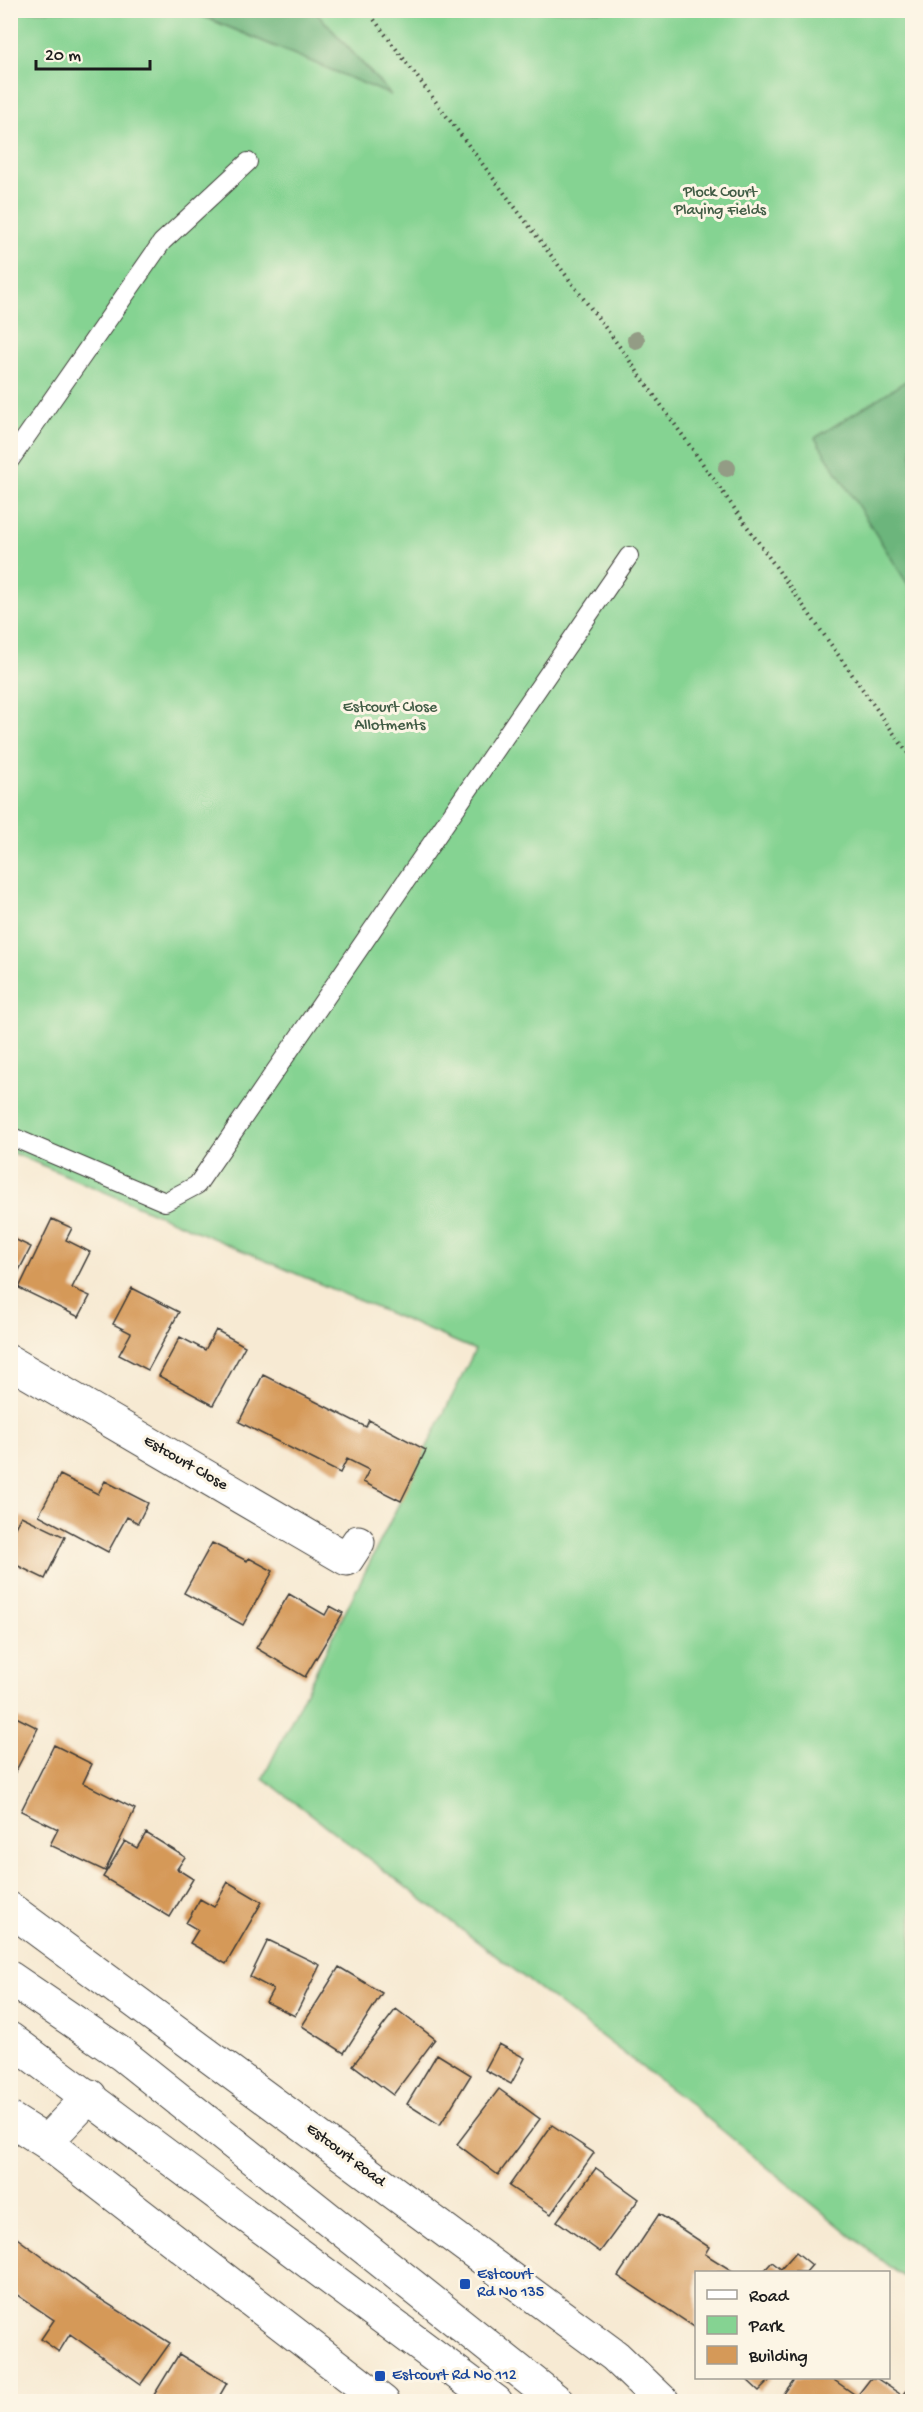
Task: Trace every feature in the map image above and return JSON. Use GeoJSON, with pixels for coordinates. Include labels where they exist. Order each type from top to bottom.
{"type":"FeatureCollection","features":[{"type":"Feature","properties":{"kind":"street","name":"Estcourt Close"},"geometry":{"type":"LineString","coordinates":[[15,1374],[349,1558]]}},
{"type":"Feature","properties":{"kind":"street","name":"Estcourt Road"},"geometry":{"type":"LineString","coordinates":[[15,1922],[615,2356],[663,2402]]}},
{"type":"Feature","properties":{"kind":"street"},"geometry":{"type":"LineString","coordinates":[[10,1978],[123,2055],[558,2402]]}},
{"type":"Feature","properties":{"kind":"street"},"geometry":{"type":"LineString","coordinates":[[10,2039],[90,2096],[496,2402]]}},
{"type":"Feature","properties":{"kind":"street"},"geometry":{"type":"LineString","coordinates":[[46,2142],[90,2096]]}},
{"type":"Feature","properties":{"kind":"street"},"geometry":{"type":"LineString","coordinates":[[10,2119],[46,2142],[383,2402]]}},
{"type":"Feature","properties":{"kind":"lane"},"geometry":{"type":"LineString","coordinates":[[10,460],[162,242],[248,162]]}},
{"type":"Feature","properties":{"kind":"lane"},"geometry":{"type":"LineString","coordinates":[[10,1136],[165,1202],[197,1185],[629,556]]}},
{"type":"Feature","properties":{"kind":"path"},"geometry":{"type":"LineString","coordinates":[[367,10],[622,350],[912,759]]}},
{"type":"Feature","properties":{"kind":"green space"},"geometry":{"type":"Polygon","coordinates":[[[10,11],[190,11],[390,94],[315,11],[912,11],[912,2283],[690,2104],[263,1778],[475,1350],[11,1152],[10,11]]]}},
{"type":"Feature","properties":{"kind":"green space"},"geometry":{"type":"Polygon","coordinates":[[[190,11],[315,11],[391,95],[190,11]]]}},
{"type":"Feature","properties":{"kind":"green space"},"geometry":{"type":"Polygon","coordinates":[[[912,377],[912,591],[815,438],[912,377]]]}},
{"type":"Feature","properties":{"kind":"building"},"geometry":{"type":"Polygon","coordinates":[[[52,1219],[72,1228],[66,1240],[90,1252],[72,1288],[90,1296],[79,1317],[19,1288],[52,1219]]]}},
{"type":"Feature","properties":{"kind":"building"},"geometry":{"type":"Polygon","coordinates":[[[10,1237],[31,1247],[10,1288],[10,1237]]]}},
{"type":"Feature","properties":{"kind":"building"},"geometry":{"type":"Polygon","coordinates":[[[132,1288],[179,1312],[148,1370],[119,1355],[131,1333],[113,1324],[132,1288]]]}},
{"type":"Feature","properties":{"kind":"building"},"geometry":{"type":"Polygon","coordinates":[[[216,1330],[245,1346],[213,1405],[159,1376],[180,1337],[205,1350],[216,1330]]]}},
{"type":"Feature","properties":{"kind":"building"},"geometry":{"type":"Polygon","coordinates":[[[263,1375],[366,1427],[369,1420],[426,1450],[401,1501],[363,1482],[369,1470],[347,1459],[340,1473],[239,1422],[263,1375]]]}},
{"type":"Feature","properties":{"kind":"building"},"geometry":{"type":"Polygon","coordinates":[[[60,1475],[98,1494],[105,1481],[148,1503],[138,1523],[127,1517],[108,1552],[39,1515],[60,1475]]]}},
{"type":"Feature","properties":{"kind":"building"},"geometry":{"type":"Polygon","coordinates":[[[21,1516],[65,1537],[45,1579],[10,1562],[10,1537],[21,1516]]]}},
{"type":"Feature","properties":{"kind":"building"},"geometry":{"type":"Polygon","coordinates":[[[212,1543],[247,1561],[249,1558],[273,1571],[243,1625],[184,1593],[212,1543]]]}},
{"type":"Feature","properties":{"kind":"building"},"geometry":{"type":"Polygon","coordinates":[[[289,1594],[325,1615],[330,1606],[343,1613],[305,1677],[256,1648],[289,1594]]]}},
{"type":"Feature","properties":{"kind":"building"},"geometry":{"type":"Polygon","coordinates":[[[10,1714],[38,1728],[10,1782],[10,1714]]]}},
{"type":"Feature","properties":{"kind":"building"},"geometry":{"type":"Polygon","coordinates":[[[54,1745],[92,1764],[83,1783],[135,1809],[105,1871],[50,1845],[58,1829],[21,1811],[54,1745]]]}},
{"type":"Feature","properties":{"kind":"building"},"geometry":{"type":"Polygon","coordinates":[[[146,1833],[185,1857],[177,1869],[193,1879],[170,1917],[103,1877],[125,1841],[137,1848],[146,1833]]]}},
{"type":"Feature","properties":{"kind":"building"},"geometry":{"type":"Polygon","coordinates":[[[228,1882],[262,1902],[226,1964],[190,1943],[198,1930],[186,1923],[200,1899],[214,1907],[228,1882]]]}},
{"type":"Feature","properties":{"kind":"building"},"geometry":{"type":"Polygon","coordinates":[[[268,1940],[320,1965],[295,2016],[266,2002],[273,1989],[250,1977],[268,1940]]]}},
{"type":"Feature","properties":{"kind":"building"},"geometry":{"type":"Polygon","coordinates":[[[339,1967],[382,1993],[344,2053],[302,2026],[339,1967]]]}},
{"type":"Feature","properties":{"kind":"building"},"geometry":{"type":"Polygon","coordinates":[[[396,2009],[435,2039],[393,2095],[353,2065],[396,2009]]]}},
{"type":"Feature","properties":{"kind":"building"},"geometry":{"type":"Polygon","coordinates":[[[499,2044],[525,2058],[511,2084],[485,2070],[499,2044]]]}},
{"type":"Feature","properties":{"kind":"building"},"geometry":{"type":"Polygon","coordinates":[[[437,2054],[471,2075],[440,2125],[407,2104],[437,2054]]]}},
{"type":"Feature","properties":{"kind":"building"},"geometry":{"type":"Polygon","coordinates":[[[499,2089],[540,2119],[498,2175],[457,2144],[499,2089]]]}},
{"type":"Feature","properties":{"kind":"building"},"geometry":{"type":"Polygon","coordinates":[[[552,2125],[594,2153],[551,2214],[509,2186],[552,2125]]]}},
{"type":"Feature","properties":{"kind":"building"},"geometry":{"type":"Polygon","coordinates":[[[596,2168],[639,2199],[600,2252],[557,2221],[596,2168]]]}},
{"type":"Feature","properties":{"kind":"building"},"geometry":{"type":"Polygon","coordinates":[[[659,2214],[709,2247],[705,2254],[732,2271],[695,2271],[695,2327],[618,2276],[659,2214]]]}},
{"type":"Feature","properties":{"kind":"building"},"geometry":{"type":"Polygon","coordinates":[[[10,2233],[97,2297],[170,2343],[141,2384],[70,2334],[59,2352],[41,2339],[54,2320],[10,2290],[10,2233]]]}},
{"type":"Feature","properties":{"kind":"building"},"geometry":{"type":"Polygon","coordinates":[[[796,2252],[812,2265],[807,2271],[764,2271],[772,2262],[781,2269],[796,2252]]]}},
{"type":"Feature","properties":{"kind":"building"},"geometry":{"type":"Polygon","coordinates":[[[179,2354],[227,2383],[216,2402],[166,2402],[154,2395],[179,2354]]]}},
{"type":"Feature","properties":{"kind":"building"},"geometry":{"type":"Polygon","coordinates":[[[746,2379],[771,2379],[759,2391],[746,2379]]]}},
{"type":"Feature","properties":{"kind":"building"},"geometry":{"type":"Polygon","coordinates":[[[794,2379],[832,2379],[857,2396],[870,2379],[878,2379],[903,2396],[912,2383],[912,2402],[778,2402],[794,2379]]]}},
{"type":"Feature","properties":{"kind":"place","name":"Estcourt Rd No 135"},"geometry":{"type":"Point","coordinates":[465,2284]}},
{"type":"Feature","properties":{"kind":"place","name":"Estcourt Rd No 112"},"geometry":{"type":"Point","coordinates":[380,2376]}},
{"type":"Feature","properties":{"kind":"park label","name":"Plock Court Playing Fields"},"geometry":{"type":"Point","coordinates":[720,202]}},
{"type":"Feature","properties":{"kind":"park label","name":"Estcourt Close Allotments"},"geometry":{"type":"Point","coordinates":[390,717]}}]}
